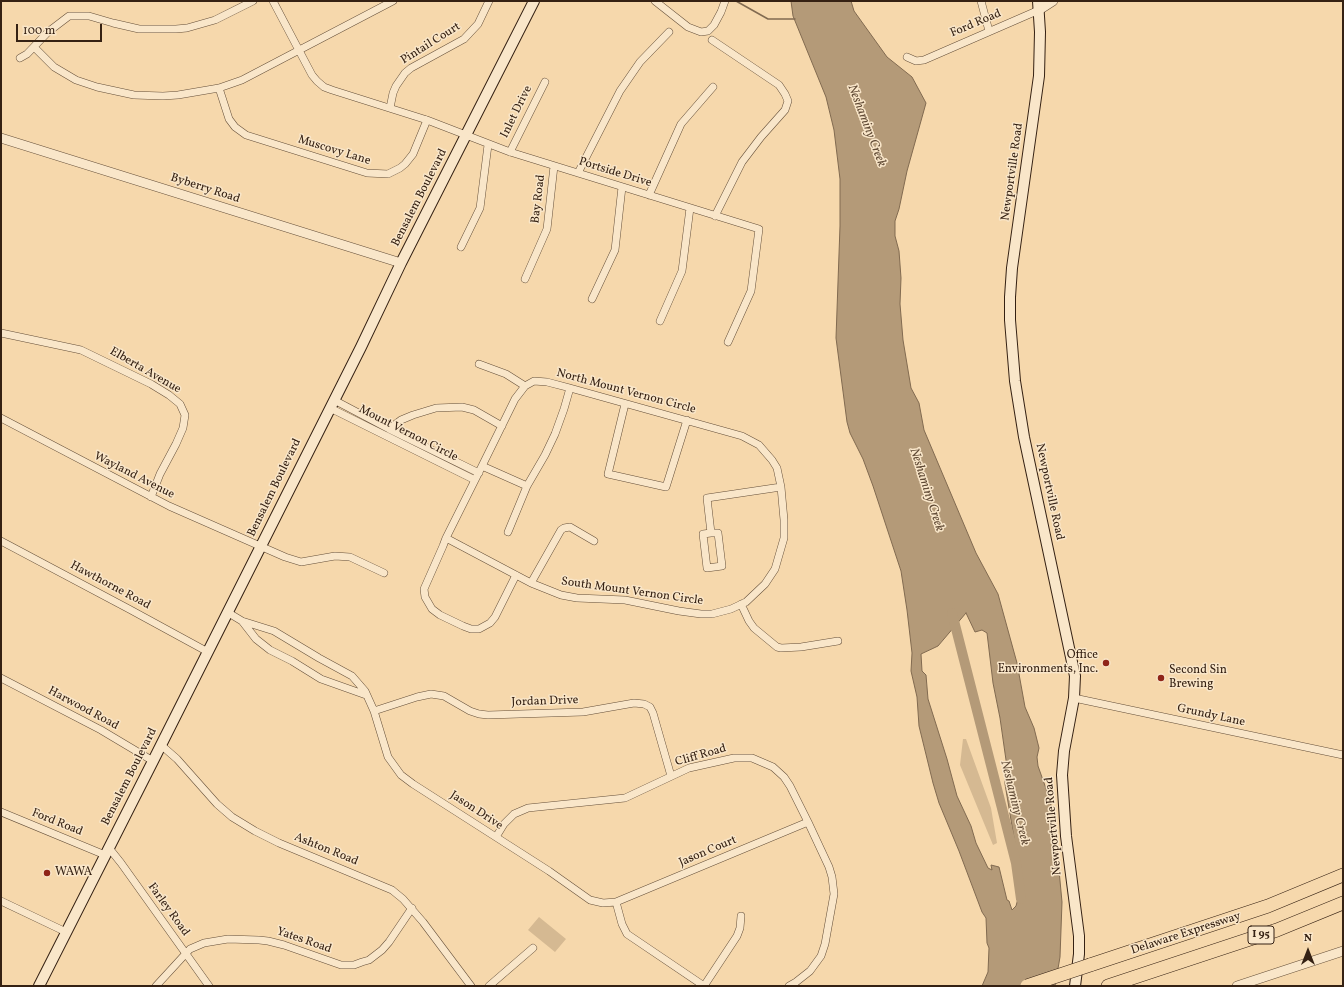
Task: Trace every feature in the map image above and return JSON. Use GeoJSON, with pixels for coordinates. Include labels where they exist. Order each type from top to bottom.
{"type":"FeatureCollection","features":[{"type":"Feature","properties":{"kind":"highway"},"geometry":{"type":"LineString","coordinates":[[1316,887],[1343,870]]}},
{"type":"Feature","properties":{"kind":"highway","name":"Delaware Expressway"},"geometry":{"type":"LineString","coordinates":[[1027,986],[1244,914],[1316,887],[1343,875]]}},
{"type":"Feature","properties":{"kind":"highway","name":"Delaware Expressway"},"geometry":{"type":"LineString","coordinates":[[1108,986],[1271,932],[1343,903]]}},
{"type":"Feature","properties":{"kind":"main road","name":"Bensalem Boulevard"},"geometry":{"type":"LineString","coordinates":[[38,986],[208,652],[401,263],[534,1]]}},
{"type":"Feature","properties":{"kind":"main road","name":"Newportville Road"},"geometry":{"type":"LineString","coordinates":[[1038,5],[1040,32],[1039,76],[1012,268],[1010,320],[1013,366],[1019,407],[1050,560],[1072,655],[1076,682],[1064,752],[1062,775],[1066,830],[1079,936],[1079,954],[1075,986]]}},
{"type":"Feature","properties":{"kind":"street"},"geometry":{"type":"LineString","coordinates":[[20,58],[27,54],[48,32],[69,16],[89,16],[113,24],[139,29],[176,30],[215,20],[253,1]]}},
{"type":"Feature","properties":{"kind":"street"},"geometry":{"type":"LineString","coordinates":[[273,1],[312,74],[324,87],[427,120],[466,136]]}},
{"type":"Feature","properties":{"kind":"street"},"geometry":{"type":"LineString","coordinates":[[34,47],[54,67],[69,77],[97,87],[141,95],[163,96],[192,93],[219,88],[249,78],[393,1]]}},
{"type":"Feature","properties":{"kind":"street"},"geometry":{"type":"LineString","coordinates":[[655,1],[688,27],[701,32],[708,31],[714,25],[725,1]]}},
{"type":"Feature","properties":{"kind":"street"},"geometry":{"type":"LineString","coordinates":[[981,1],[989,31]]}},
{"type":"Feature","properties":{"kind":"street","name":"Ford Road"},"geometry":{"type":"LineString","coordinates":[[907,57],[914,61],[924,60],[989,31],[1038,5],[1053,1]]}},
{"type":"Feature","properties":{"kind":"street","name":"Pintail Court"},"geometry":{"type":"LineString","coordinates":[[390,108],[393,93],[405,73],[410,68],[464,39],[478,24],[486,2]]}},
{"type":"Feature","properties":{"kind":"street"},"geometry":{"type":"LineString","coordinates":[[578,173],[620,91],[640,62],[670,32]]}},
{"type":"Feature","properties":{"kind":"street"},"geometry":{"type":"LineString","coordinates":[[712,40],[779,85],[788,101],[785,110],[761,137],[742,162],[715,216]]}},
{"type":"Feature","properties":{"kind":"street","name":"Inlet Drive"},"geometry":{"type":"LineString","coordinates":[[510,152],[545,82]]}},
{"type":"Feature","properties":{"kind":"street"},"geometry":{"type":"LineString","coordinates":[[649,195],[681,124],[713,87]]}},
{"type":"Feature","properties":{"kind":"street","name":"Muscovy Lane"},"geometry":{"type":"LineString","coordinates":[[219,88],[229,119],[235,127],[246,135],[367,173],[388,174],[405,164],[413,154],[427,120]]}},
{"type":"Feature","properties":{"kind":"street","name":"Portside Drive"},"geometry":{"type":"LineString","coordinates":[[466,136],[488,145],[554,166],[759,229],[752,291],[728,342]]}},
{"type":"Feature","properties":{"kind":"street","name":"Byberry Road"},"geometry":{"type":"LineString","coordinates":[[1,138],[401,263]]}},
{"type":"Feature","properties":{"kind":"street","name":"Inlet Drive"},"geometry":{"type":"LineString","coordinates":[[460,247],[480,208],[488,145]]}},
{"type":"Feature","properties":{"kind":"street","name":"Bay Road"},"geometry":{"type":"LineString","coordinates":[[525,279],[547,229],[554,166]]}},
{"type":"Feature","properties":{"kind":"street"},"geometry":{"type":"LineString","coordinates":[[592,300],[615,250],[622,187]]}},
{"type":"Feature","properties":{"kind":"street"},"geometry":{"type":"LineString","coordinates":[[660,321],[682,271],[690,208]]}},
{"type":"Feature","properties":{"kind":"street","name":"Elberta Avenue"},"geometry":{"type":"LineString","coordinates":[[1,333],[81,350],[151,384],[180,404],[185,415],[183,428],[150,497]]}},
{"type":"Feature","properties":{"kind":"street"},"geometry":{"type":"LineString","coordinates":[[479,364],[506,374],[525,386],[515,399],[446,538],[424,589],[425,597],[429,606],[440,614],[471,629],[479,629],[485,627],[495,617],[516,575]]}},
{"type":"Feature","properties":{"kind":"street","name":"North Mount Vernon Circle"},"geometry":{"type":"LineString","coordinates":[[525,386],[534,381],[539,381],[570,388],[742,436],[760,445],[772,460],[776,468],[781,488]]}},
{"type":"Feature","properties":{"kind":"street"},"geometry":{"type":"LineString","coordinates":[[508,532],[527,486],[555,434],[570,388]]}},
{"type":"Feature","properties":{"kind":"street","name":"Mount Vernon Circle"},"geometry":{"type":"LineString","coordinates":[[332,404],[480,469],[527,486]]}},
{"type":"Feature","properties":{"kind":"street","name":"Mount Vernon Circle"},"geometry":{"type":"LineString","coordinates":[[332,404],[475,480]]}},
{"type":"Feature","properties":{"kind":"street"},"geometry":{"type":"LineString","coordinates":[[625,404],[608,474],[666,487],[687,420]]}},
{"type":"Feature","properties":{"kind":"street"},"geometry":{"type":"LineString","coordinates":[[390,429],[400,420],[413,415],[436,408],[462,407],[474,410],[502,426]]}},
{"type":"Feature","properties":{"kind":"street","name":"Wayland Avenue"},"geometry":{"type":"LineString","coordinates":[[1,418],[150,497],[285,557],[302,562],[335,556],[350,557],[384,573]]}},
{"type":"Feature","properties":{"kind":"street"},"geometry":{"type":"LineString","coordinates":[[711,533],[707,498],[781,488]]}},
{"type":"Feature","properties":{"kind":"street","name":"South Mount Vernon Circle"},"geometry":{"type":"LineString","coordinates":[[446,538],[531,583],[560,595],[577,598],[626,600],[701,614],[712,614],[725,611],[741,604],[760,590],[774,570],[784,538],[781,488]]}},
{"type":"Feature","properties":{"kind":"street"},"geometry":{"type":"LineString","coordinates":[[531,583],[561,530],[570,527],[594,541]]}},
{"type":"Feature","properties":{"kind":"street"},"geometry":{"type":"LineString","coordinates":[[711,533],[718,533],[722,566],[707,568],[703,534],[711,533]]}},
{"type":"Feature","properties":{"kind":"street","name":"Hawthorne Road"},"geometry":{"type":"LineString","coordinates":[[1,541],[129,608],[208,652]]}},
{"type":"Feature","properties":{"kind":"street"},"geometry":{"type":"LineString","coordinates":[[741,604],[754,628],[777,647],[785,649],[838,641]]}},
{"type":"Feature","properties":{"kind":"street","name":"Jason Drive"},"geometry":{"type":"LineString","coordinates":[[227,612],[242,621],[274,631],[319,658],[346,671],[358,681],[365,690],[374,712],[388,757],[401,775],[413,784],[549,871],[586,898],[603,903],[616,902]]}},
{"type":"Feature","properties":{"kind":"street","name":"Jason Drive"},"geometry":{"type":"LineString","coordinates":[[242,621],[256,639],[270,650],[292,661],[321,679],[366,695]]}},
{"type":"Feature","properties":{"kind":"street","name":"Harwood Road"},"geometry":{"type":"LineString","coordinates":[[1,678],[101,730],[153,761]]}},
{"type":"Feature","properties":{"kind":"street","name":"Jordan Drive"},"geometry":{"type":"LineString","coordinates":[[374,712],[417,696],[431,694],[444,696],[470,711],[479,714],[583,712],[641,703],[647,705],[653,713],[671,776]]}},
{"type":"Feature","properties":{"kind":"street","name":"Grundy Lane"},"geometry":{"type":"LineString","coordinates":[[1074,698],[1343,755]]}},
{"type":"Feature","properties":{"kind":"street","name":"Ashton Road"},"geometry":{"type":"LineString","coordinates":[[161,745],[177,760],[205,792],[232,817],[273,840],[392,890],[412,908],[471,986]]}},
{"type":"Feature","properties":{"kind":"street","name":"Cliff Road"},"geometry":{"type":"LineString","coordinates":[[496,837],[509,819],[520,810],[537,806],[625,798],[689,768],[728,759],[743,757],[760,761],[773,767],[784,777],[790,786],[829,867],[834,887],[834,901],[821,956],[810,971],[789,986]]}},
{"type":"Feature","properties":{"kind":"street","name":"Ford Road"},"geometry":{"type":"LineString","coordinates":[[1,812],[107,851]]}},
{"type":"Feature","properties":{"kind":"street","name":"Jason Court"},"geometry":{"type":"LineString","coordinates":[[616,902],[808,822]]}},
{"type":"Feature","properties":{"kind":"street","name":"Farley Road"},"geometry":{"type":"LineString","coordinates":[[107,851],[121,862],[209,986]]}},
{"type":"Feature","properties":{"kind":"street"},"geometry":{"type":"LineString","coordinates":[[1,901],[66,932]]}},
{"type":"Feature","properties":{"kind":"street"},"geometry":{"type":"LineString","coordinates":[[616,902],[622,924],[627,934],[704,986],[737,936],[740,928],[741,916]]}},
{"type":"Feature","properties":{"kind":"street","name":"Yates Road"},"geometry":{"type":"LineString","coordinates":[[156,986],[186,953],[197,946],[215,941],[259,940],[284,945],[337,964],[354,964],[369,960],[382,950],[389,942],[412,908]]}},
{"type":"Feature","properties":{"kind":"street"},"geometry":{"type":"LineString","coordinates":[[489,986],[533,948]]}},
{"type":"Feature","properties":{"kind":"street"},"geometry":{"type":"LineString","coordinates":[[1237,986],[1343,951]]}},
{"type":"Feature","properties":{"kind":"shaded area"},"geometry":{"type":"Polygon","coordinates":[[[963,739],[966,739],[991,808],[997,843],[993,845],[960,765],[963,739]]]}},
{"type":"Feature","properties":{"kind":"shaded area"},"geometry":{"type":"Polygon","coordinates":[[[539,917],[566,939],[555,952],[528,930],[539,917]]]}},
{"type":"Feature","properties":{"kind":"water"},"geometry":{"type":"Polygon","coordinates":[[[791,1],[851,1],[854,11],[887,57],[912,77],[926,103],[895,221],[895,236],[899,251],[901,278],[900,304],[903,340],[911,388],[919,403],[924,430],[976,553],[998,594],[1017,663],[1025,707],[1034,728],[1039,748],[1037,757],[1038,766],[1049,797],[1054,817],[1062,902],[1060,957],[1055,986],[982,986],[988,972],[989,948],[987,943],[986,918],[982,912],[939,803],[933,783],[919,726],[917,697],[911,671],[912,653],[901,571],[873,486],[863,459],[850,433],[847,422],[836,338],[840,179],[834,130],[826,97],[793,16],[791,1]],[[966,613],[938,646],[921,654],[922,671],[926,675],[928,699],[957,796],[988,868],[992,870],[991,865],[999,867],[1007,900],[1009,901],[1012,910],[1016,906],[1019,895],[1020,874],[1005,784],[1005,769],[1007,767],[993,683],[987,633],[982,630],[975,632],[966,613]]]}},
{"type":"Feature","properties":{"kind":"waterway"},"geometry":{"type":"LineString","coordinates":[[736,1],[768,19],[795,19]]}},
{"type":"Feature","properties":{"kind":"waterway","name":"Neshaminy Creek"},"geometry":{"type":"LineString","coordinates":[[952,613],[1016,863],[1021,899]]}},
{"type":"Feature","properties":{"kind":"place","name":"Office Environments, Inc."},"geometry":{"type":"Point","coordinates":[1106,663]}},
{"type":"Feature","properties":{"kind":"place","name":"Second Sin Brewing"},"geometry":{"type":"Point","coordinates":[1161,678]}},
{"type":"Feature","properties":{"kind":"place","name":"WAWA"},"geometry":{"type":"Point","coordinates":[47,873]}}]}
